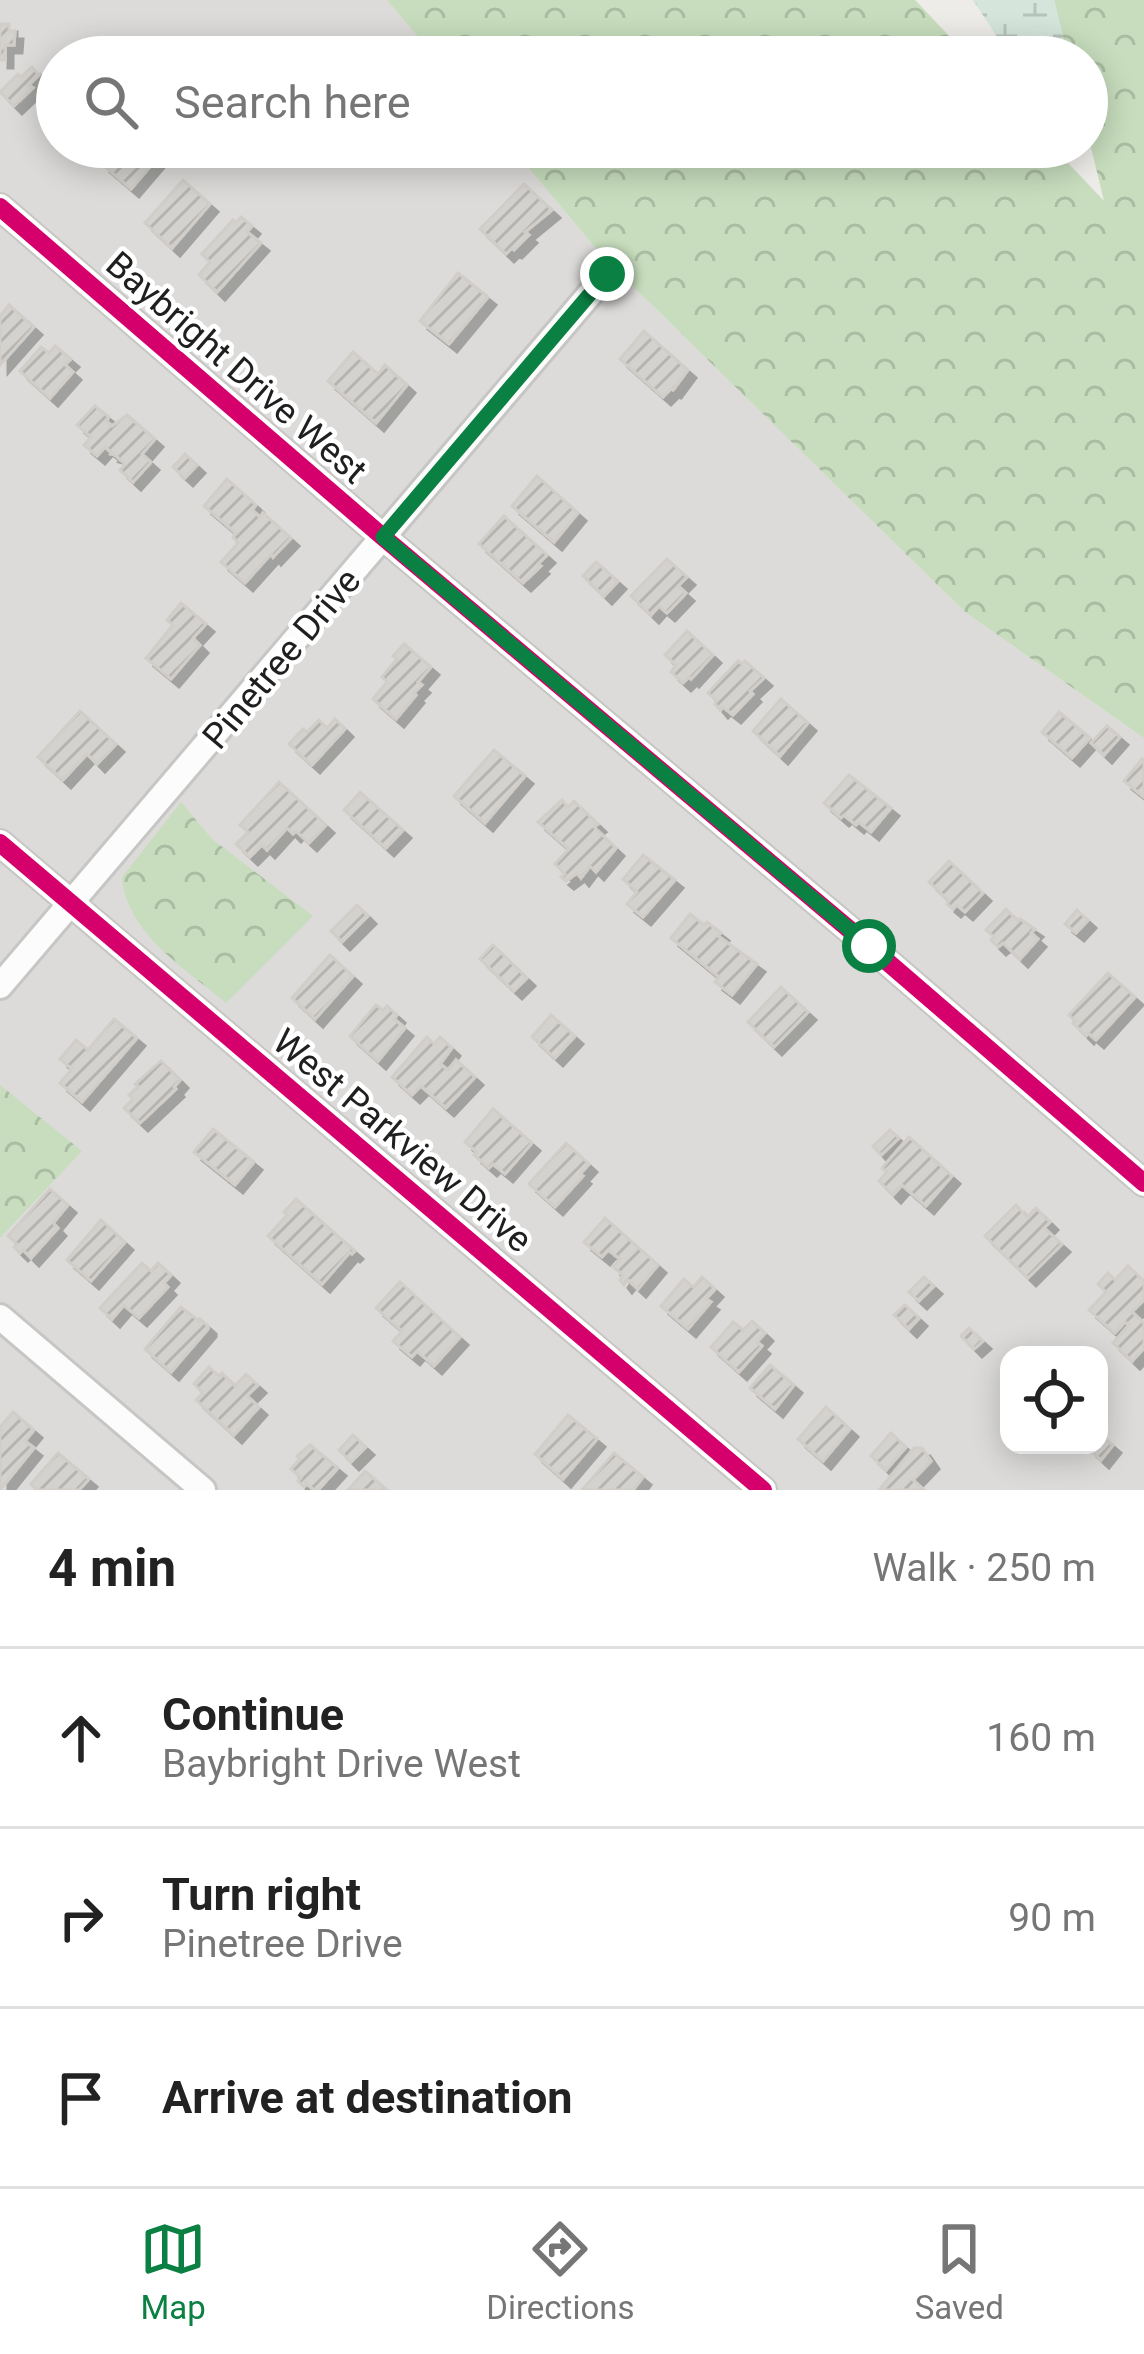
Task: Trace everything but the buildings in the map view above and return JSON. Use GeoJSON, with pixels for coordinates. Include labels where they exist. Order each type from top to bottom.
{"type":"FeatureCollection","features":[{"type":"Feature","properties":{"kind":"street","name":"Baybright Drive West"},"geometry":{"type":"LineString","coordinates":[[0,207],[1144,1183]]}},
{"type":"Feature","properties":{"kind":"street","name":"Pinetree Drive"},"geometry":{"type":"LineString","coordinates":[[0,986],[607,274]]}},
{"type":"Feature","properties":{"kind":"street","name":"West Parkview Drive"},"geometry":{"type":"LineString","coordinates":[[0,843],[763,1490]]}},
{"type":"Feature","properties":{"kind":"street"},"geometry":{"type":"LineString","coordinates":[[0,1317],[203,1490]]}},
{"type":"Feature","properties":{"kind":"shaded area"},"geometry":{"type":"Polygon","coordinates":[[[0,0],[387,0],[417,36],[36,36],[36,168],[529,168],[604,258],[965,612],[1144,738],[1144,1490],[0,1490],[0,0]]]}},
{"type":"Feature","properties":{"kind":"green space"},"geometry":{"type":"Polygon","coordinates":[[[387,0],[915,0],[949,36],[417,36],[387,0]]]}},
{"type":"Feature","properties":{"kind":"green space"},"geometry":{"type":"Polygon","coordinates":[[[973,0],[1054,0],[1063,36],[996,36],[973,0]]]}},
{"type":"Feature","properties":{"kind":"green space"},"geometry":{"type":"Polygon","coordinates":[[[1054,0],[1144,0],[1144,738],[965,612],[604,258],[529,168],[1073,168],[1104,201],[1096,168],[1108,168],[1108,36],[1063,36],[1054,0]]]}},
{"type":"Feature","properties":{"kind":"green space"},"geometry":{"type":"Polygon","coordinates":[[[181,802],[212,839],[313,916],[226,1003],[160,948],[134,916],[126,897],[122,877],[181,802]]]}},
{"type":"Feature","properties":{"kind":"green space"},"geometry":{"type":"Polygon","coordinates":[[[0,1085],[82,1151],[0,1238],[0,1085]]]}},
{"type":"Feature","properties":{"kind":"cycle path"},"geometry":{"type":"LineString","coordinates":[[0,207],[1144,1183]]}},
{"type":"Feature","properties":{"kind":"cycle path"},"geometry":{"type":"LineString","coordinates":[[0,843],[763,1490]]}},
{"type":"Feature","properties":{"kind":"route"},"geometry":{"type":"LineString","coordinates":[[607,274],[383,537],[869,946]]}}]}
